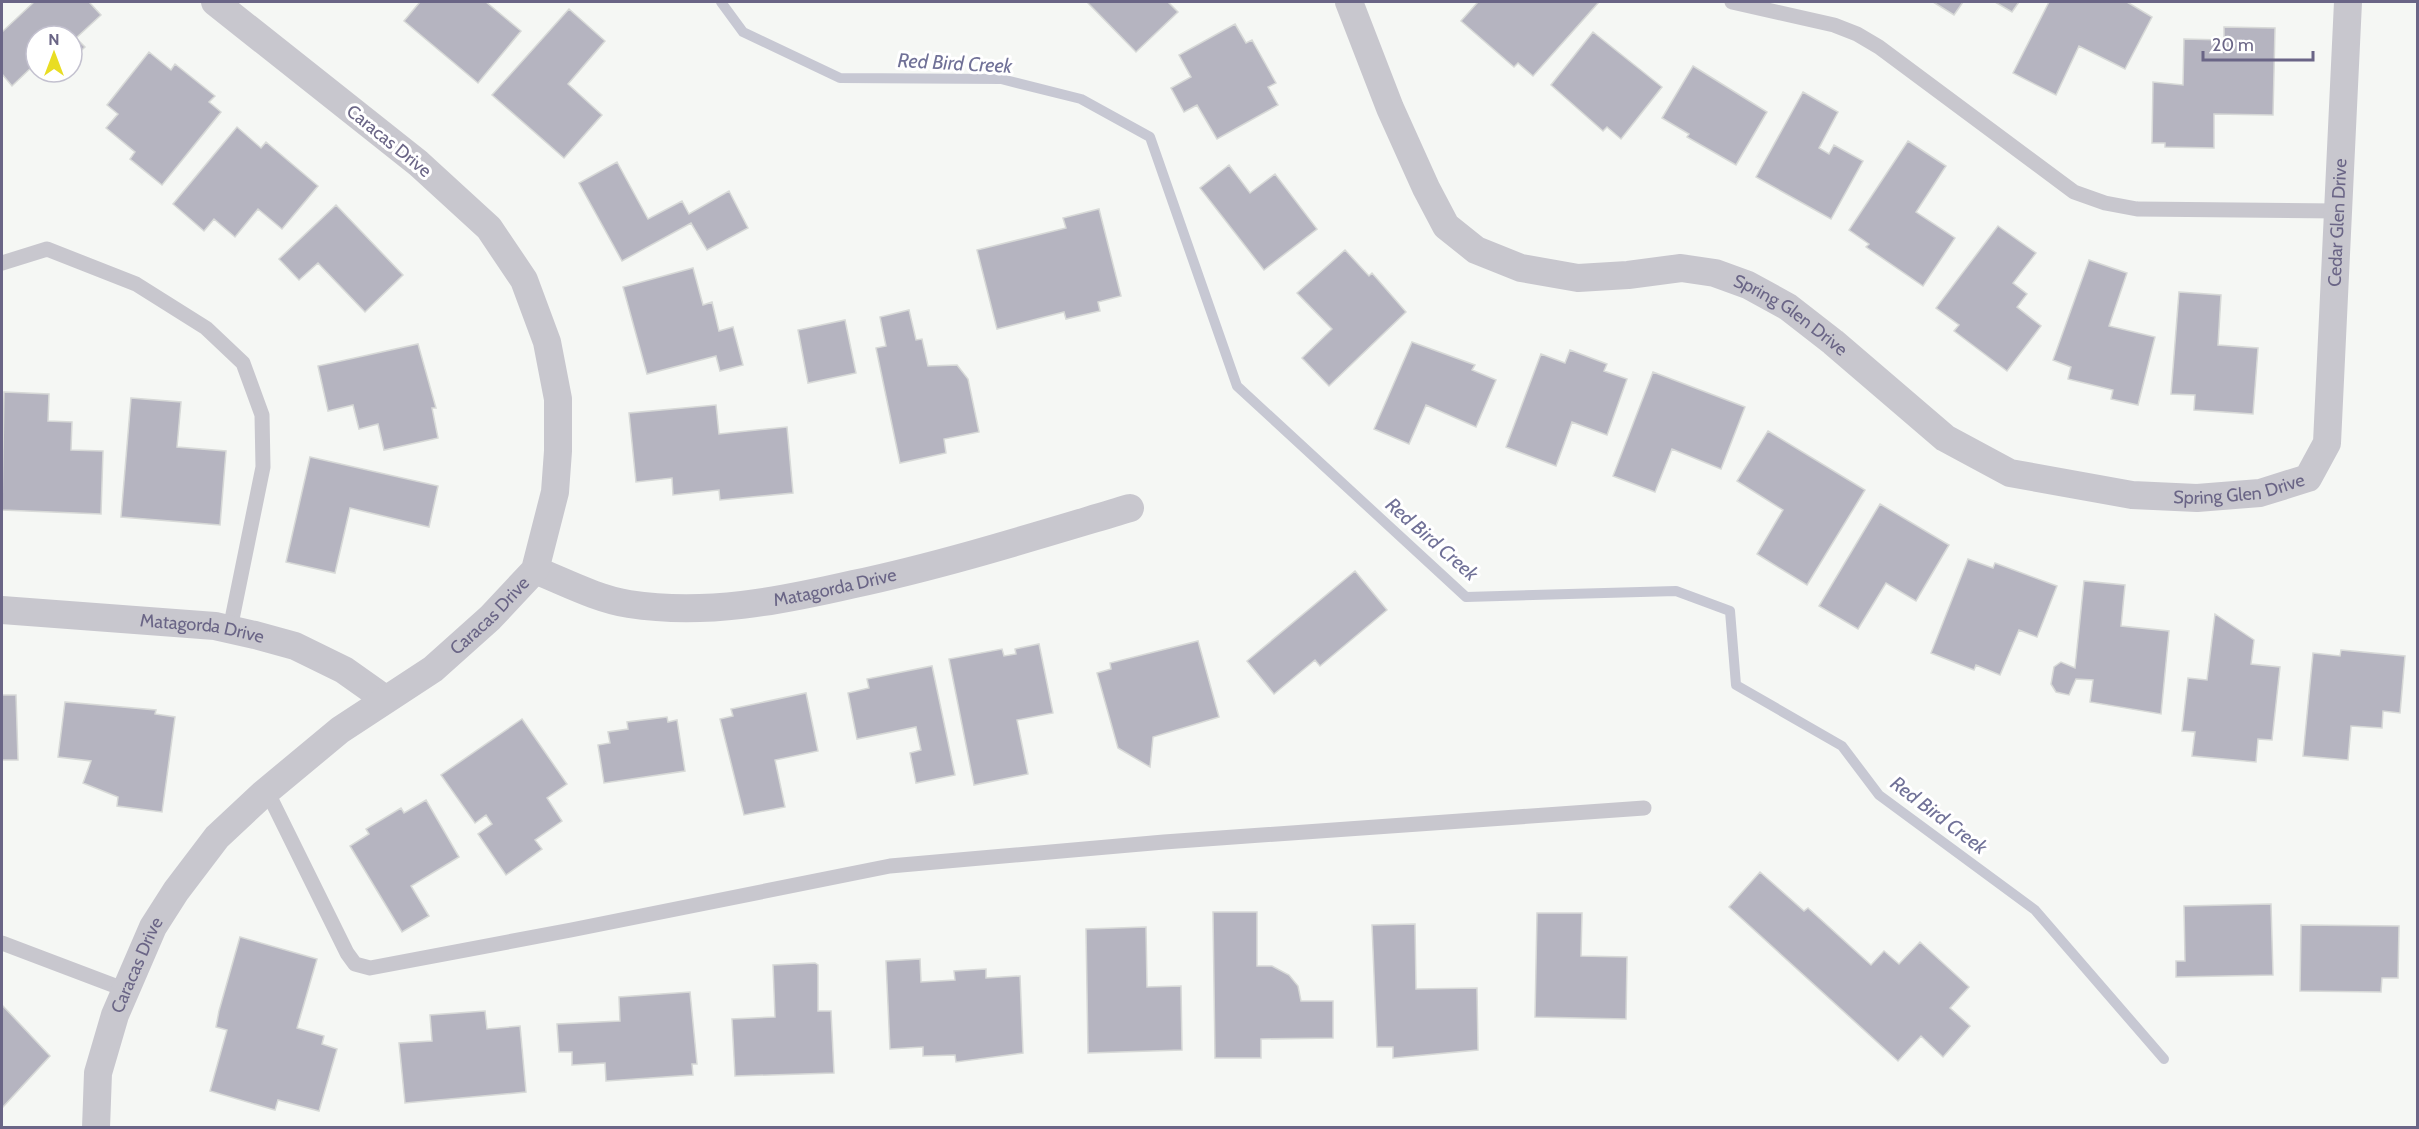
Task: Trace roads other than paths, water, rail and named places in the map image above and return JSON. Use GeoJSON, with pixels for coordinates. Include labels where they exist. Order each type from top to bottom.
{"type":"FeatureCollection","features":[{"type":"Feature","properties":{"kind":"street","name":"Caracas Drive"},"geometry":{"type":"LineString","coordinates":[[96,1128],[98,1073],[115,1015],[153,927],[176,891],[217,837],[267,791],[340,730],[433,669],[490,618],[535,570],[555,492],[558,399],[547,342],[524,280],[489,228],[418,164],[215,2]]}},
{"type":"Feature","properties":{"kind":"street","name":"Spring Glen Drive"},"geometry":{"type":"LineString","coordinates":[[1349,2],[1390,108],[1426,188],[1446,226],[1476,250],[1521,268],[1578,278],[1628,275],[1681,268],[1715,273],[1748,285],[1788,307],[1833,342],[1945,438],[2010,473],[2132,495],[2197,498],[2260,493],[2308,478],[2327,443]]}},
{"type":"Feature","properties":{"kind":"street","name":"Cedar Glen Drive"},"geometry":{"type":"LineString","coordinates":[[2327,443],[2348,2]]}},
{"type":"Feature","properties":{"kind":"street","name":"Matagorda Drive"},"geometry":{"type":"LineString","coordinates":[[535,570],[627,604],[680,609],[740,606],[794,598],[924,569],[1130,508]]}},
{"type":"Feature","properties":{"kind":"street","name":"Matagorda Drive"},"geometry":{"type":"LineString","coordinates":[[2,610],[230,629],[295,646],[344,670],[385,699]]}},
{"type":"Feature","properties":{"kind":"lane"},"geometry":{"type":"LineString","coordinates":[[1732,2],[1834,24],[1857,34],[1879,47],[2074,192],[2089,198],[2137,209],[2338,211]]}},
{"type":"Feature","properties":{"kind":"lane"},"geometry":{"type":"LineString","coordinates":[[2,263],[47,249],[136,284],[206,328],[243,363],[262,415],[263,467],[230,629]]}},
{"type":"Feature","properties":{"kind":"lane"},"geometry":{"type":"LineString","coordinates":[[267,791],[347,953],[354,964],[370,968],[890,866],[1153,843],[1644,808]]}},
{"type":"Feature","properties":{"kind":"lane"},"geometry":{"type":"LineString","coordinates":[[2,943],[126,990]]}},
{"type":"Feature","properties":{"kind":"waterway","name":"Red Bird Creek"},"geometry":{"type":"LineString","coordinates":[[721,2],[743,32],[840,78],[1001,79],[1081,99],[1150,137],[1237,386],[1466,597],[1676,591],[1730,611],[1736,685],[1842,746],[1879,795],[2035,910],[2164,1059]]}}]}
